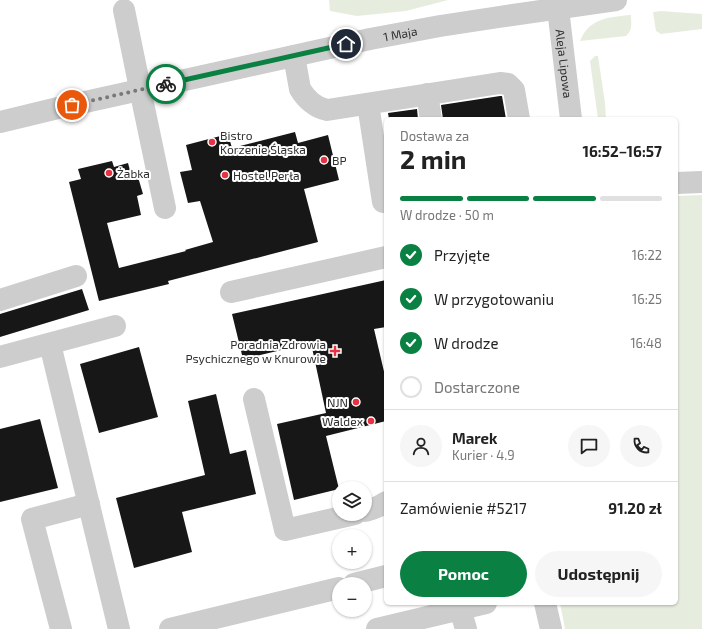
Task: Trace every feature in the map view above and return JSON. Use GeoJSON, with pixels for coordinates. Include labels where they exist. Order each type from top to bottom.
{"type":"FeatureCollection","features":[{"type":"Feature","properties":{"kind":"street","name":"1 Maja"},"geometry":{"type":"LineString","coordinates":[[0,122],[370,39],[558,4],[616,0]]}},
{"type":"Feature","properties":{"kind":"street","name":"Aleja Lipowa"},"geometry":{"type":"LineString","coordinates":[[558,4],[571,117]]}},
{"type":"Feature","properties":{"kind":"street"},"geometry":{"type":"LineString","coordinates":[[124,10],[165,208]]}},
{"type":"Feature","properties":{"kind":"street"},"geometry":{"type":"LineString","coordinates":[[294,56],[300,89],[317,107],[327,110],[500,83],[508,84],[514,90],[519,117]]}},
{"type":"Feature","properties":{"kind":"street"},"geometry":{"type":"LineString","coordinates":[[427,94],[431,117]]}},
{"type":"Feature","properties":{"kind":"street"},"geometry":{"type":"LineString","coordinates":[[368,104],[384,202]]}},
{"type":"Feature","properties":{"kind":"street"},"geometry":{"type":"LineString","coordinates":[[678,183],[702,182]]}},
{"type":"Feature","properties":{"kind":"street"},"geometry":{"type":"LineString","coordinates":[[231,292],[384,257]]}},
{"type":"Feature","properties":{"kind":"street"},"geometry":{"type":"LineString","coordinates":[[0,300],[76,276]]}},
{"type":"Feature","properties":{"kind":"street"},"geometry":{"type":"LineString","coordinates":[[0,357],[115,326]]}},
{"type":"Feature","properties":{"kind":"street"},"geometry":{"type":"LineString","coordinates":[[50,344],[120,629]]}},
{"type":"Feature","properties":{"kind":"street"},"geometry":{"type":"LineString","coordinates":[[254,399],[284,530],[332,519]]}},
{"type":"Feature","properties":{"kind":"street"},"geometry":{"type":"LineString","coordinates":[[61,629],[32,519],[89,504]]}},
{"type":"Feature","properties":{"kind":"street"},"geometry":{"type":"LineString","coordinates":[[372,509],[384,504]]}},
{"type":"Feature","properties":{"kind":"street"},"geometry":{"type":"LineString","coordinates":[[372,580],[384,576]]}},
{"type":"Feature","properties":{"kind":"street"},"geometry":{"type":"LineString","coordinates":[[170,629],[332,590]]}},
{"type":"Feature","properties":{"kind":"street"},"geometry":{"type":"LineString","coordinates":[[377,629],[434,609],[463,619],[483,605]]}},
{"type":"Feature","properties":{"kind":"street"},"geometry":{"type":"LineString","coordinates":[[545,605],[551,629]]}},
{"type":"Feature","properties":{"kind":"green space"},"geometry":{"type":"Polygon","coordinates":[[[329,0],[448,0],[406,11],[357,16],[330,11],[329,0]]]}},
{"type":"Feature","properties":{"kind":"green space"},"geometry":{"type":"Polygon","coordinates":[[[661,11],[702,14],[702,29],[661,34],[656,31],[653,12],[661,11]]]}},
{"type":"Feature","properties":{"kind":"green space"},"geometry":{"type":"Polygon","coordinates":[[[631,15],[631,29],[626,36],[580,41],[584,33],[594,23],[608,18],[631,15]]]}},
{"type":"Feature","properties":{"kind":"green space"},"geometry":{"type":"Polygon","coordinates":[[[595,56],[598,56],[606,117],[598,117],[590,61],[595,56]]]}},
{"type":"Feature","properties":{"kind":"green space"},"geometry":{"type":"Polygon","coordinates":[[[702,195],[702,629],[565,629],[560,605],[678,605],[678,196],[702,195]]]}},
{"type":"Feature","properties":{"kind":"building"},"geometry":{"type":"Polygon","coordinates":[[[502,96],[506,117],[443,117],[441,105],[502,96]]]}},
{"type":"Feature","properties":{"kind":"building"},"geometry":{"type":"Polygon","coordinates":[[[417,109],[418,117],[389,117],[388,113],[417,109]]]}},
{"type":"Feature","properties":{"kind":"building"},"geometry":{"type":"Polygon","coordinates":[[[295,132],[298,143],[328,135],[339,180],[304,189],[318,242],[168,281],[169,284],[99,301],[69,182],[81,179],[78,169],[112,161],[114,167],[128,163],[132,178],[138,177],[143,194],[137,196],[141,215],[107,223],[119,268],[186,251],[185,250],[213,242],[200,201],[188,203],[180,172],[192,170],[186,145],[228,134],[232,148],[295,132]]]}},
{"type":"Feature","properties":{"kind":"building"},"geometry":{"type":"Polygon","coordinates":[[[384,280],[384,327],[374,329],[384,372],[384,422],[326,436],[337,481],[332,481],[332,491],[294,500],[277,424],[326,413],[311,343],[243,359],[232,314],[384,280]]]}},
{"type":"Feature","properties":{"kind":"building"},"geometry":{"type":"Polygon","coordinates":[[[82,289],[89,310],[0,337],[0,314],[82,289]]]}},
{"type":"Feature","properties":{"kind":"building"},"geometry":{"type":"Polygon","coordinates":[[[139,347],[158,417],[99,433],[80,364],[139,347]]]}},
{"type":"Feature","properties":{"kind":"building"},"geometry":{"type":"Polygon","coordinates":[[[216,394],[230,454],[246,450],[256,494],[182,512],[192,552],[134,568],[116,498],[205,475],[188,401],[216,394]]]}},
{"type":"Feature","properties":{"kind":"building"},"geometry":{"type":"Polygon","coordinates":[[[40,419],[58,488],[0,502],[0,429],[40,419]]]}},
{"type":"Feature","properties":{"kind":"way so far"},"geometry":{"type":"LineString","coordinates":[[72,105],[166,84]]}},
{"type":"Feature","properties":{"kind":"place","name":"Bistro Korzenie Śląska"},"geometry":{"type":"Point","coordinates":[212,142]}},
{"type":"Feature","properties":{"kind":"place","name":"BP"},"geometry":{"type":"Point","coordinates":[324,160]}},
{"type":"Feature","properties":{"kind":"place","name":"Żabka"},"geometry":{"type":"Point","coordinates":[109,173]}},
{"type":"Feature","properties":{"kind":"place","name":"Hostel Perła"},"geometry":{"type":"Point","coordinates":[225,175]}},
{"type":"Feature","properties":{"kind":"place","name":"Poradnia Zdrowia Psychicznego w Knurowie"},"geometry":{"type":"Point","coordinates":[335,351]}},
{"type":"Feature","properties":{"kind":"place","name":"NJN"},"geometry":{"type":"Point","coordinates":[356,402]}},
{"type":"Feature","properties":{"kind":"place","name":"Waldex"},"geometry":{"type":"Point","coordinates":[371,421]}},
{"type":"Feature","properties":{"kind":"route"},"geometry":{"type":"LineString","coordinates":[[166,84],[346,44]]}}]}
